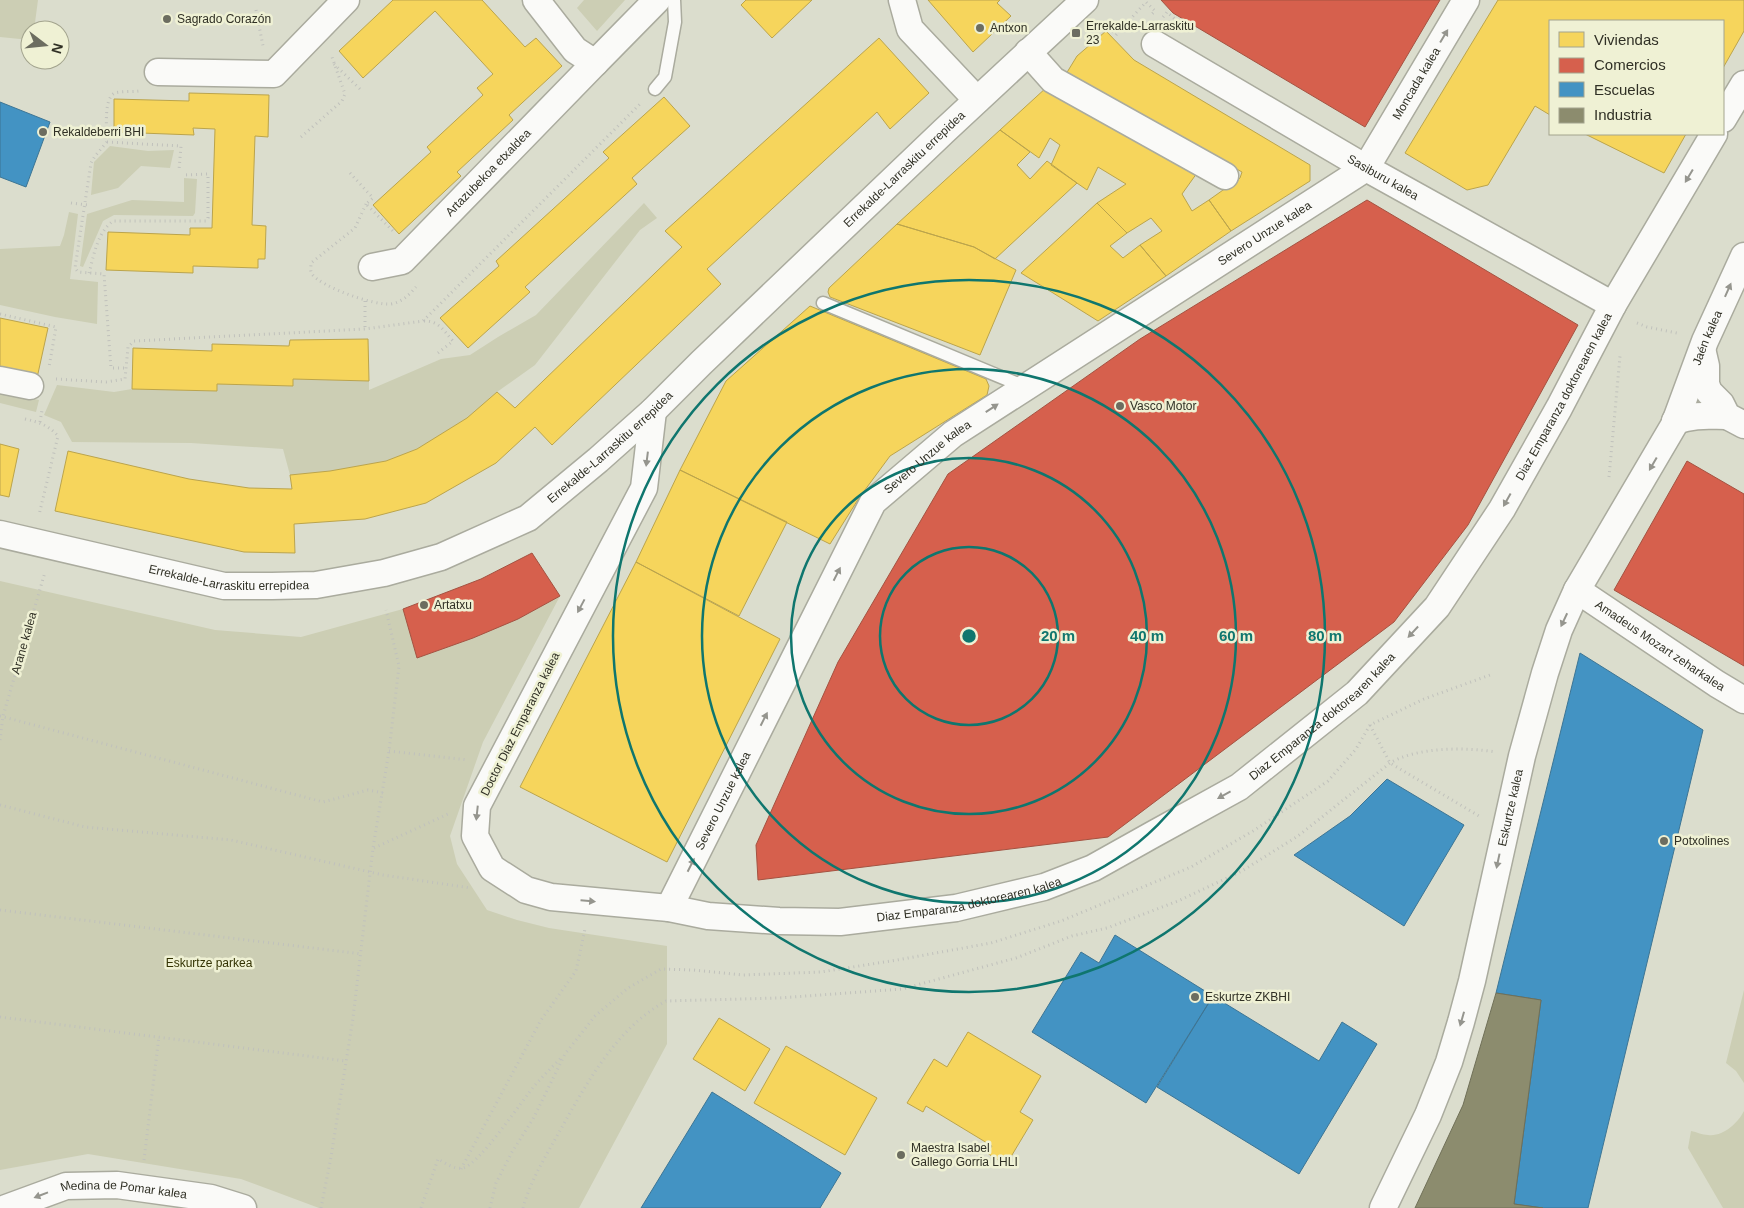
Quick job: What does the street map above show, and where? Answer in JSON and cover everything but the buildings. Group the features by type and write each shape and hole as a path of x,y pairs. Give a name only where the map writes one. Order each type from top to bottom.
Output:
{"street":[{"path":"158,72 274,74 346,0"},
{"path":"536,0 575,50 595,63"},
{"name":"Artazubekoa etxaldea","path":"372,267 402,262 657,0"},
{"path":"902,0 910,29 977,100"},
{"name":"Errekalde-Larraskitu errepidea","path":"0,534 224,586 316,585 384,573 442,557 528,518 654,411 701,363 977,100 1085,0"},
{"name":"Moncada kalea","path":"1366,168 1466,0"},
{"name":"Sasiburu kalea","path":"1155,44 1366,168 1612,304"},
{"path":"1028,52 1052,80 1225,176"},
{"path":"1724,117 1744,84"},
{"name":"Diaz Emparanza doktorearen kalea","path":"669,908 708,916 779,921 840,922 956,908 1044,887 1092,868 1239,787 1356,693 1437,607 1502,509 1572,383 1612,304 1713,135"},
{"name":"Severo Unzue kalea","path":"669,908 873,502 952,434 1366,168"},
{"name":"Jaén kalea","path":"1675,421 1693,342 1705,341 1744,256"},
{"path":"1693,342 1706,366 1706,384 1709,392 1736,420"},
{"path":"0,380 42,385"},
{"name":"Doctor Diaz Emparanza kalea","path":"654,411 644,488 477,806 475,836 492,868 526,890 551,897 669,908"},
{"path":"1675,421 1685,417 1706,414 1736,420"},
{"name":"Eskurtze kalea","path":"1383,1208 1428,1115 1449,1062 1472,981 1522,756 1559,630 1578,590 1663,446 1675,421"},
{"name":"Amadeus Mozart zeharkalea","path":"1578,590 1717,684 1744,700"},
{"name":"Medina de Pomar kalea","path":"6,1208 66,1186 117,1185 211,1198 243,1208"}],"lane":[{"path":"655,89 665,77 674,22 674,0"},
{"path":"823,303 1025,387"}],"path":[{"path":"256,10 264,52"},
{"path":"1107,23 1116,35 1128,21"},
{"path":"302,137 342,101 345,94 331,52"},
{"path":"334,63 362,91"},
{"path":"125,368 111,368 104,274 78,272 75,268 87,205 92,163 94,156 107,142 107,103 116,92 142,90 149,85 158,72"},
{"path":"423,321 655,89"},
{"path":"107,142 181,146 179,170"},
{"path":"350,173 373,198 366,204 355,228 311,263 311,272 320,281 365,301 365,329"},
{"path":"89,272 98,239 106,226 113,221 206,221 208,218 208,174 184,175"},
{"path":"71,203 87,205"},
{"path":"366,204 399,237"},
{"path":"0,314 56,327 42,385 40,422"},
{"path":"42,385 106,382 125,379 128,347 134,341 365,329 433,321 453,341 438,353"},
{"path":"1637,322 1693,342"},
{"path":"25,419 40,422 51,427 58,436 42,506"},
{"name":"Arane kalea","path":"0,740 2,716 52,547"},
{"path":"321,1208 346,1061 362,954 373,848 390,750 399,666 386,610"},
{"path":"421,1208 438,1159 450,1166 462,1169 468,1166 480,1154 536,1084 565,1054 595,1016 628,988 661,969 743,975 821,972 991,942 1069,917 1192,867 1253,831 1328,780 1356,749 1370,725 1424,699 1490,675"},
{"path":"2,716 323,802 368,790 383,793"},
{"path":"1370,725 1390,763 1482,817"},
{"path":"523,1208 542,1163 576,1103 608,1053 634,1024 666,1001 779,998 902,989 1016,958 1072,936 1107,928 1178,901 1242,871 1298,836 1401,756 1439,750 1479,749 1522,756"},
{"path":"390,750 474,761"},
{"path":"0,805 85,827 231,840 371,872 479,889"},
{"path":"373,848 453,811"},
{"path":"0,910 362,954"},
{"path":"462,1169 541,1020 576,971 585,927"},
{"path":"0,1018 159,1036 346,1061"},
{"path":"143,1168 159,1036"},
{"path":"490,1208 496,1183 512,1152 533,1119 565,1054"}],"green space":[{"path":"0,0 38,0 35,20 20,20 20,39 0,37"},
{"path":"584,0 625,0 597,31 577,8"},
{"path":"110,146 148,151 174,150 170,168 141,166 118,188 91,195 94,162"},
{"path":"184,178 197,179 195,213 193,216 114,215 103,221 83,267 80,266 87,214 132,200 184,202"},
{"path":"644,203 657,218 640,230 535,365 497,392 467,418 417,449 386,461 330,471 290,475 283,449 191,443 72,442 61,422 44,415 57,385 114,392 132,389 216,391 217,384 293,386 293,379 369,381 369,390 441,359 470,355 536,315"},
{"path":"69,212 78,214 70,279 98,282 97,324 0,305 0,249 60,246"},
{"path":"0,391 39,400 36,412 0,403"},
{"name":"Eskurtze parkea","path":"0,581 215,630 301,637 403,609 417,658 473,638 518,619 560,596 483,742 450,836 457,864 487,910 549,928 667,946 667,1044 579,1208 319,1208 241,1179 88,1154 0,1170"},
{"path":"1744,990 1744,1083 1736,1071 1726,1063"},
{"path":"1744,1111 1744,1208 1723,1208 1688,1148 1691,1131 1706,1135 1719,1134 1734,1124"}],"place":[{"name":"Sagrado Corazón","path":"167,19"},
{"name":"Antxon","path":"980,28"},
{"name":"Errekalde-Larraskitu 23","path":"1076,33"},
{"name":"Rekaldeberri BHI","path":"43,132"},
{"name":"Vasco Motor","path":"1120,406"},
{"name":"Artatxu","path":"424,605"},
{"name":"Potxolines","path":"1664,841"},
{"name":"Eskurtze ZKBHI","path":"1195,997"},
{"name":"Maestra Isabel Gallego Gorria LHLI","path":"901,1155"}]}
